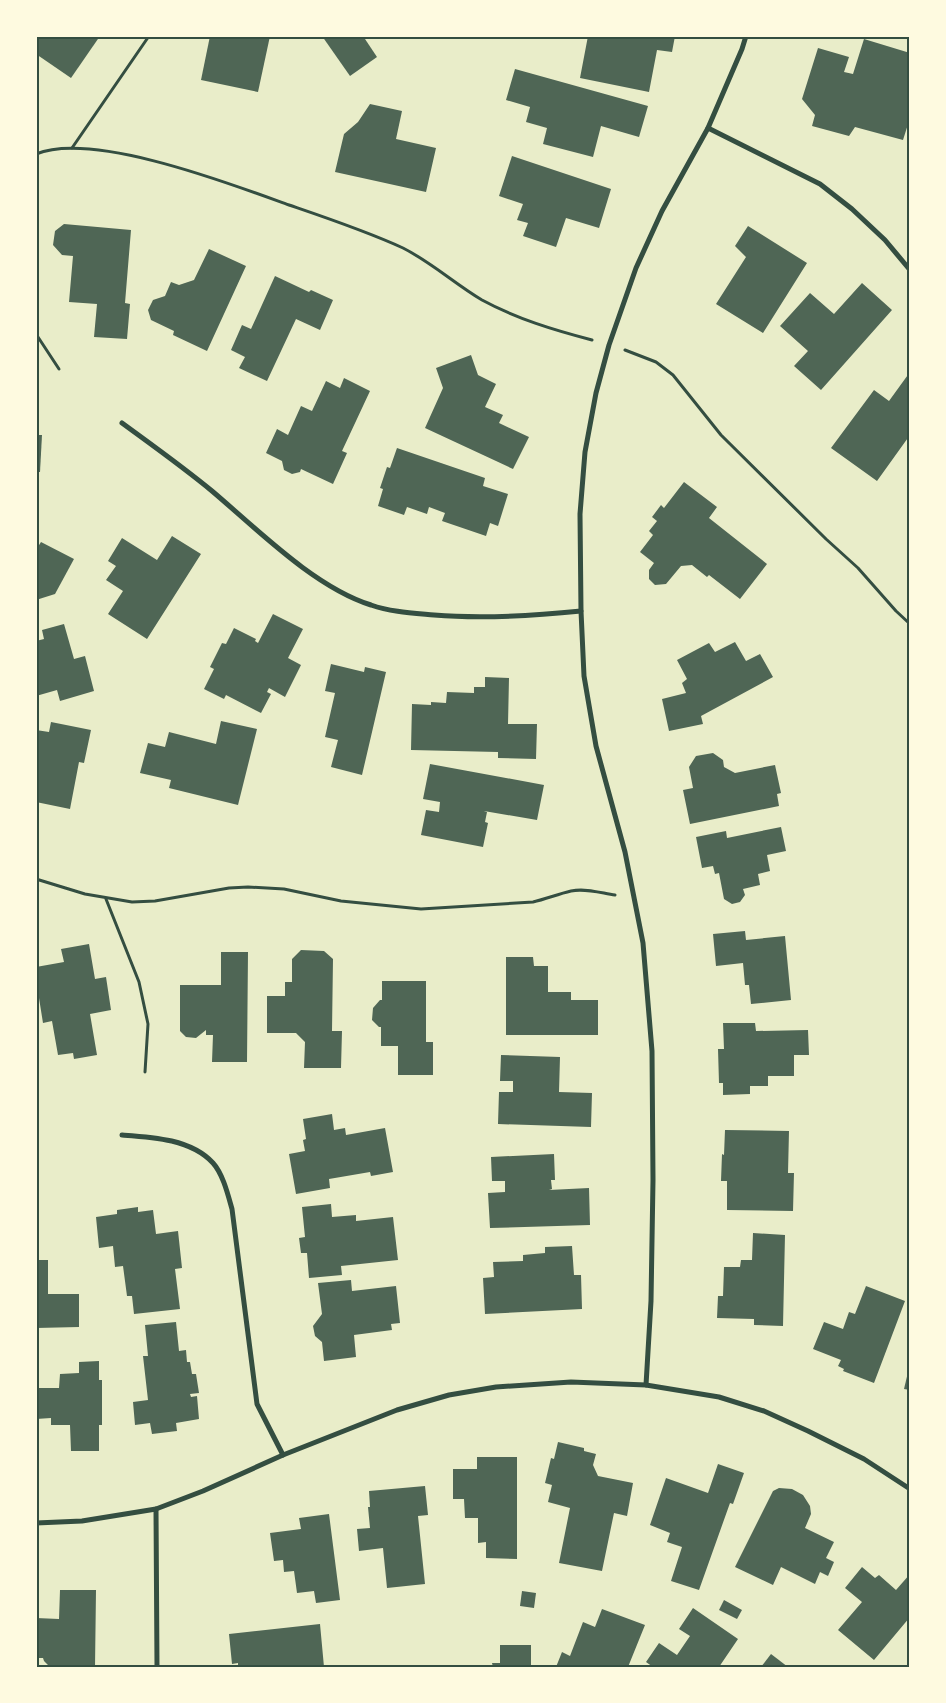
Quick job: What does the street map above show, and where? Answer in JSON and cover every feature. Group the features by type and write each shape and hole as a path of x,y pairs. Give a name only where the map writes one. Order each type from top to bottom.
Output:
{"street":[{"path":"646,1385 651,1301 653,1180 652,1051 643,943 625,852 596,746 584,676 580,514 585,452 609,345 636,268 662,212 708,128 746,36"},
{"path":"708,128 820,184 852,209 885,240 910,270"},
{"path":"122,422 194,476 313,575 348,596 371,605 399,612 459,617 523,617 581,612"},
{"path":"122,1136 159,1137 192,1147 213,1163 226,1187 232,1209 257,1404 283,1455"},
{"path":"36,1523 82,1521 156,1509 203,1491 283,1455 397,1410 449,1395 496,1387 571,1382 646,1385 719,1397 764,1411 864,1459 910,1489"},
{"path":"156,1509 157,1667"}],"path":[{"path":"72,148 149,36"},
{"path":"36,154 55,149 72,148 124,154 157,162 248,190 357,229 405,250 480,299 504,312 591,340"},
{"path":"36,334 60,370"},
{"path":"630,351 656,362 674,375 716,430 826,539 858,568 910,624"},
{"path":"36,879 57,887 106,899 132,902 155,901 229,888 264,887 284,889 341,901 421,909 533,902 572,891 593,891 613,895"},
{"path":"106,899 138,982 148,1024 145,1072"}],"building":[{"path":"36,36 100,36 71,78 36,54"},
{"path":"210,36 270,36 258,92 201,80"},
{"path":"322,36 363,36 377,57 350,76"},
{"path":"588,36 675,36 672,52 657,50 649,92 580,78"},
{"path":"864,39 910,53 910,118 903,140 855,127 849,136 812,126 815,115 802,99 818,48 849,57 844,72 853,74"},
{"path":"515,69 648,106 639,137 601,126 593,157 543,144 547,128 526,122 530,107 506,100"},
{"path":"370,104 402,111 396,139 436,148 426,192 335,172 344,134 358,122"},
{"path":"512,156 611,189 599,228 566,218 556,247 523,236 528,223 517,220 523,204 499,196"},
{"path":"64,224 131,230 125,303 130,304 127,339 94,337 97,304 69,302 73,256 62,255 53,245 55,231"},
{"path":"748,226 807,263 763,333 716,304 746,257 735,246"},
{"path":"209,249 246,266 207,351 173,335 174,331 151,320 148,310 153,300 165,296 171,282 179,285 194,280"},
{"path":"275,276 309,292 311,290 333,300 320,330 296,319 267,381 239,368 245,357 231,350 242,325 251,329"},
{"path":"862,283 892,310 821,390 794,366 808,351 780,326 810,293 834,314"},
{"path":"471,355 478,375 496,384 485,407 503,415 499,423 529,437 513,469 425,428 443,388 436,368"},
{"path":"910,372 910,435 877,481 831,448 874,390 889,401"},
{"path":"344,378 370,391 342,451 347,453 333,484 301,469 300,472 292,474 284,470 282,461 266,453 277,429 288,435 301,406 312,411 326,381 340,388"},
{"path":"36,435 42,435 40,472 36,472"},
{"path":"397,448 485,478 483,486 508,494 498,526 490,523 486,536 442,521 445,513 429,507 427,514 407,507 404,515 378,506 383,489 380,488 387,467 390,468"},
{"path":"684,482 717,507 709,518 767,564 740,599 709,575 707,577 692,565 681,566 666,584 655,585 649,579 649,570 654,563 640,552 653,535 649,531 657,521 652,517 661,505 664,508"},
{"path":"172,536 201,554 147,639 108,614 123,591 106,580 116,566 108,561 122,538 157,560"},
{"path":"41,542 74,559 55,594 36,600 36,550"},
{"path":"273,614 303,629 288,658 301,665 285,697 269,688 267,692 271,694 261,713 226,695 224,699 204,689 214,669 210,667 222,643 226,644 234,628 256,639 255,641 258,643"},
{"path":"64,624 74,659 85,656 94,691 60,701 57,690 36,696 36,641 44,639 42,630"},
{"path":"735,642 746,661 760,654 773,677 701,716 703,724 669,731 662,699 686,693 682,683 687,679 677,660 709,643 715,652"},
{"path":"331,664 364,672 365,667 386,672 362,775 331,767 338,740 325,737 335,693 325,691"},
{"path":"485,677 509,678 508,724 537,724 536,759 498,758 498,752 411,750 412,704 431,705 431,702 446,703 447,692 474,693 474,687 485,687"},
{"path":"221,721 257,729 238,805 169,788 171,780 140,773 148,743 165,747 169,732 216,744"},
{"path":"51,722 91,730 84,763 79,762 70,809 36,802 36,730 49,732"},
{"path":"713,753 723,760 724,767 735,773 775,765 781,793 777,794 779,806 690,824 683,790 693,788 689,767 696,756"},
{"path":"430,764 544,785 537,820 484,811 487,812 485,822 488,823 483,847 421,835 426,810 439,812 440,802 423,799"},
{"path":"781,827 786,851 767,855 770,871 758,874 760,885 743,889 745,895 740,902 732,904 724,899 719,873 715,874 713,866 702,868 696,837 726,831 727,838"},
{"path":"745,931 746,940 785,936 791,1000 751,1004 749,985 745,985 743,963 716,966 713,934"},
{"path":"89,944 95,979 106,977 111,1010 90,1014 97,1055 74,1059 73,1053 58,1055 52,1021 43,1023 39,998 36,999 36,967 64,962 61,949"},
{"path":"301,950 324,951 333,959 332,1031 342,1031 341,1068 304,1068 305,1042 296,1033 267,1033 267,996 285,996 285,982 292,982 292,959"},
{"path":"221,952 248,952 247,1062 212,1062 213,1035 206,1035 206,1030 196,1038 186,1037 180,1031 180,985 221,985"},
{"path":"506,957 533,957 534,966 548,966 548,992 571,992 571,1000 598,1000 598,1035 506,1035"},
{"path":"382,981 426,981 426,1042 433,1042 433,1075 398,1075 398,1046 381,1046 381,1027 372,1020 373,1008 382,1000"},
{"path":"723,1023 755,1023 756,1031 808,1030 809,1055 794,1055 794,1076 768,1076 768,1086 750,1086 750,1094 723,1095 723,1083 719,1083 718,1049 724,1049"},
{"path":"501,1055 560,1057 559,1092 592,1093 591,1127 498,1124 499,1092 513,1092 513,1081 500,1081"},
{"path":"332,1114 334,1130 345,1128 346,1135 385,1128 393,1172 371,1176 370,1172 329,1179 330,1188 296,1194 289,1154 305,1151 303,1140 306,1139 303,1119"},
{"path":"725,1130 789,1131 788,1173 794,1173 793,1211 727,1210 727,1181 721,1181"},
{"path":"554,1154 555,1180 551,1180 552,1189 549,1190 589,1188 590,1225 490,1228 488,1193 505,1192 505,1181 492,1181 491,1157"},
{"path":"331,1204 332,1217 356,1215 356,1221 393,1217 398,1260 341,1266 342,1275 309,1278 307,1253 301,1253 299,1238 305,1237 302,1207"},
{"path":"138,1207 138,1212 153,1210 156,1234 178,1231 182,1268 175,1269 180,1309 134,1314 132,1296 127,1296 123,1266 115,1267 113,1246 99,1248 96,1217 117,1214 117,1210"},
{"path":"753,1233 785,1235 783,1326 754,1325 754,1319 717,1318 718,1296 723,1296 724,1267 740,1267 741,1260 752,1260"},
{"path":"572,1246 574,1275 581,1275 582,1309 485,1314 483,1278 494,1277 493,1262 523,1261 523,1255 545,1253 545,1247"},
{"path":"36,1260 48,1260 48,1294 79,1294 79,1327 36,1328"},
{"path":"351,1280 352,1291 396,1286 400,1323 391,1324 392,1330 354,1335 356,1357 324,1361 322,1342 315,1336 313,1326 322,1314 318,1283"},
{"path":"866,1286 905,1301 874,1383 843,1371 844,1369 838,1366 841,1360 813,1349 824,1322 843,1329 849,1312 855,1314"},
{"path":"176,1322 179,1351 186,1350 187,1362 190,1362 192,1374 196,1374 199,1393 190,1394 191,1397 197,1396 199,1419 176,1423 177,1431 152,1434 150,1423 135,1425 133,1402 148,1400 143,1356 148,1356 145,1325"},
{"path":"99,1361 99,1380 102,1380 102,1425 99,1425 99,1451 71,1451 70,1425 51,1425 51,1418 36,1419 36,1388 59,1388 60,1374 79,1373 79,1362"},
{"path":"910,1368 910,1390 904,1389"},
{"path":"558,1442 584,1448 584,1451 596,1454 593,1465 598,1476 633,1483 627,1516 614,1513 602,1571 559,1563 570,1508 548,1502 552,1485 545,1483 551,1458 554,1459"},
{"path":"477,1457 517,1457 517,1559 486,1558 486,1542 478,1543 478,1518 465,1518 464,1499 453,1499 453,1469 477,1469"},
{"path":"718,1464 744,1473 733,1504 730,1503 699,1590 671,1581 682,1547 667,1542 670,1533 650,1525 666,1478 708,1493"},
{"path":"425,1486 428,1515 418,1516 425,1584 387,1588 383,1548 359,1551 357,1529 370,1528 369,1491"},
{"path":"779,1488 792,1489 803,1495 810,1506 811,1514 805,1528 834,1542 826,1558 834,1562 828,1576 820,1572 815,1584 781,1567 773,1585 735,1567 773,1491"},
{"path":"329,1514 340,1600 316,1603 314,1591 297,1593 294,1571 284,1572 283,1560 274,1561 270,1533 301,1529 299,1518"},
{"path":"862,1567 875,1578 879,1575 896,1590 910,1574 910,1617 874,1660 838,1630 862,1602 845,1588"},
{"path":"60,1590 96,1590 95,1667 50,1667 43,1658 36,1658 36,1618 59,1619"},
{"path":"522,1591 536,1593 534,1608 520,1606"},
{"path":"724,1600 742,1610 737,1619 719,1610"},
{"path":"693,1608 738,1639 719,1667 653,1667 646,1662 659,1643 677,1655 690,1636 679,1629"},
{"path":"602,1609 645,1625 628,1667 556,1667 562,1652 570,1656 583,1622 595,1627"},
{"path":"320,1624 324,1667 238,1667 238,1663 232,1664 229,1634"},
{"path":"500,1645 531,1645 531,1667 493,1667 492,1663 500,1663"},
{"path":"771,1654 788,1667 761,1667"}]}
